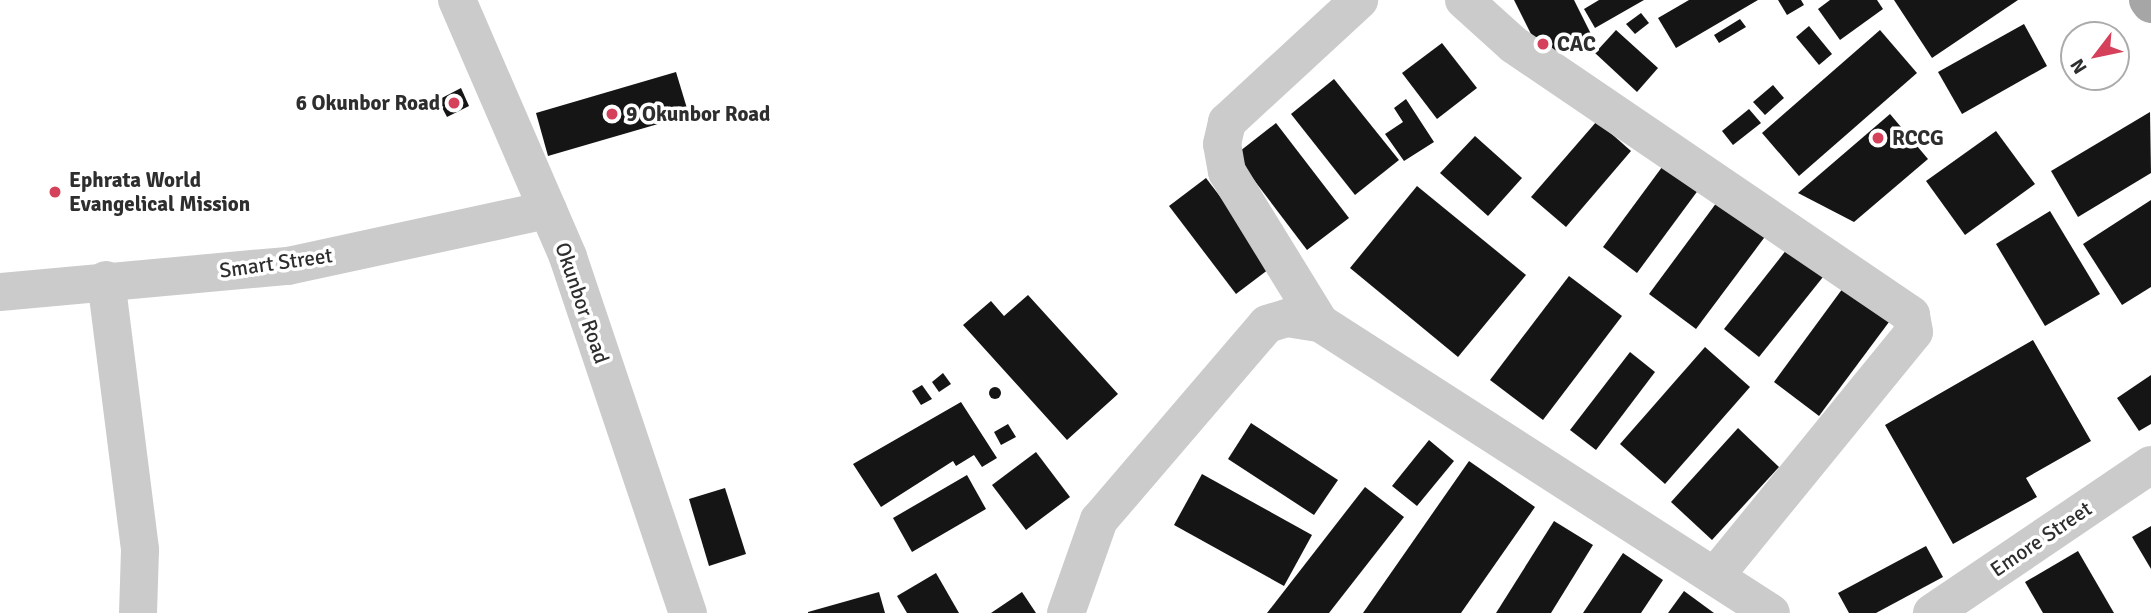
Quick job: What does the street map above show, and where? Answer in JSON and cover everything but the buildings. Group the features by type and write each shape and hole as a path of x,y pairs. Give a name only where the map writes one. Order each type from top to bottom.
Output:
{"main road":[{"path":"2148,0 2151,4"}],"street":[{"name":"Okunbor Road","path":"457,0 548,210 688,613"},
{"path":"1320,323 1227,172 1222,144 1227,122 1359,0"},
{"path":"1464,0 1514,45 1911,315 1914,332 1716,575"},
{"name":"Smart Street","path":"0,292 288,265 548,210"},
{"path":"106,280 140,550 138,613"},
{"path":"1066,613 1099,520 1267,324 1287,318 1320,323 1716,575 1771,613"},
{"name":"Emore Street","path":"1932,613 2151,465"}],"place":[{"name":"CAC","path":"1543,44"},
{"name":"6 Okunbor Road","path":"454,103"},
{"name":"9 Okunbor Road","path":"612,114"},
{"name":"RCCG","path":"1878,138"},
{"name":"Ephrata World Evangelical Mission","path":"55,192"}]}
